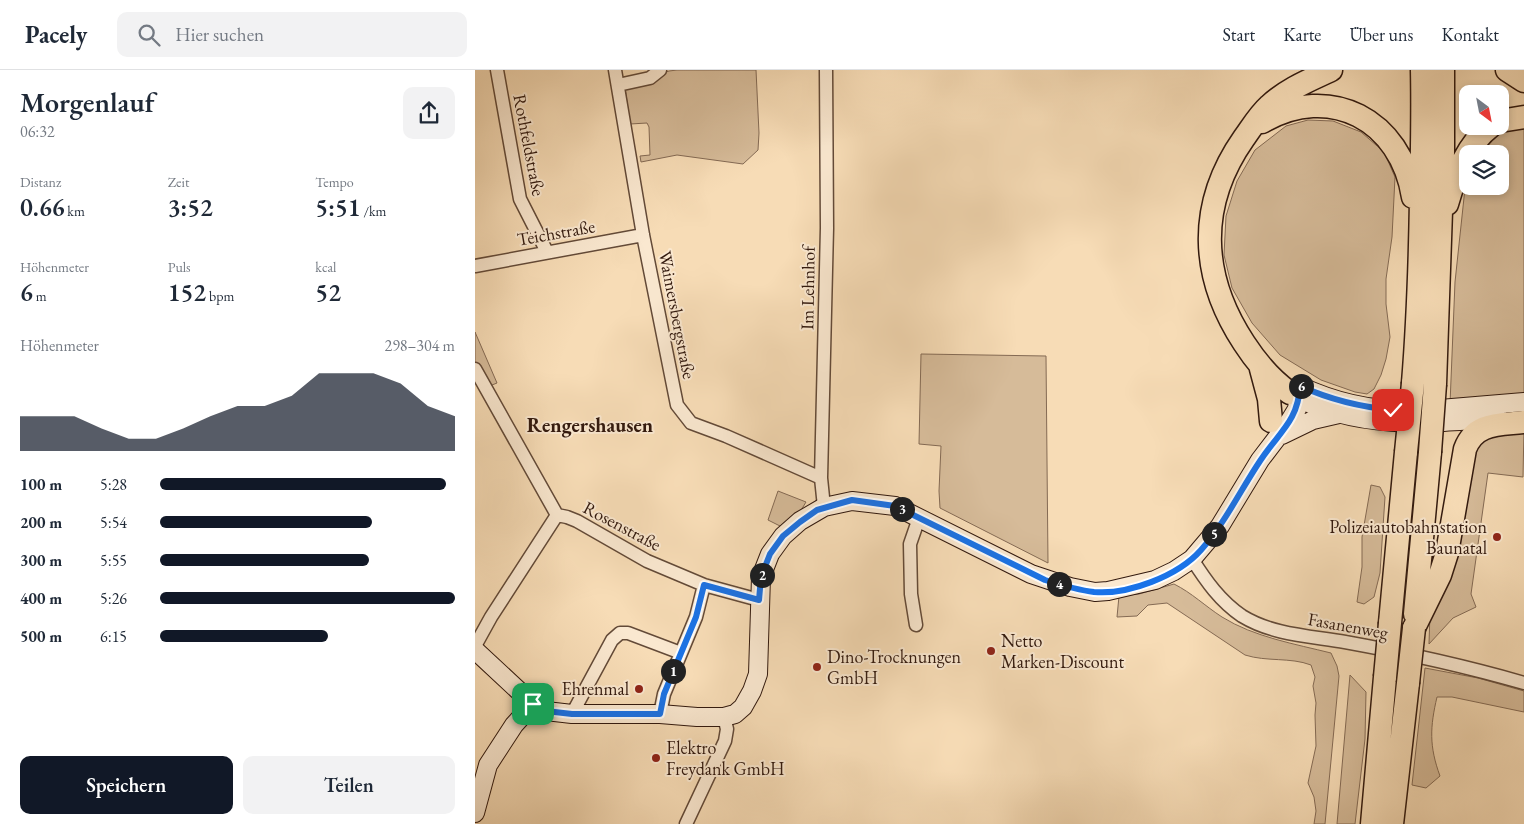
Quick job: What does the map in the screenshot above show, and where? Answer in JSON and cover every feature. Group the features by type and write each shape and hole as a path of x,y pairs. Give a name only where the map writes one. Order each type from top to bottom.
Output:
{"highway":[{"path":"1275,429 1261,368 1226,314 1215,282 1210,231 1215,197 1232,157 1260,114 1294,88 1331,70"},
{"path":"1372,824 1417,328 1423,114 1422,70"},
{"path":"1392,824 1414,628 1435,384 1443,70"},
{"path":"1507,70 1524,81"},
{"path":"1245,136 1259,124 1274,115 1306,106 1323,106 1339,109 1355,114 1370,122 1394,145 1409,175 1413,195 1419,270"},
{"path":"1509,120 1524,117"},
{"path":"1440,229 1454,184 1465,157 1481,135"},
{"path":"1244,343 1296,393"},
{"path":"1261,368 1296,393"},
{"path":"1414,628 1440,575 1447,553 1467,441 1476,431 1483,428 1524,422"}],"street":[{"name":"Rothfeldstraße","path":"497,70 520,199 547,252"},
{"name":"Waimersbergstraße","path":"615,70 643,235 677,405 691,423 726,436 821,478"},
{"path":"618,85 650,78 660,70"},
{"name":"Im Lehnhof","path":"824,508 821,478 827,228 826,70"},
{"name":"Teichstraße","path":"475,266 643,235"},
{"path":"475,369 557,515"},
{"path":"475,650 533,704 546,711 572,714 660,714 724,717 735,714 743,707 752,691 758,674 761,577 770,554 783,536 800,522 824,508 852,500 895,506 1045,580 1083,590 1108,591 1143,584 1165,576 1192,559 1204,547 1220,526 1260,460 1275,429 1283,399 1296,393 1325,397 1350,404 1393,410 1463,408 1524,402"},
{"path":"1296,393 1339,414 1374,421 1424,423 1524,416"},
{"path":"1275,429 1295,428 1313,420 1339,414"},
{"name":"Rosenstraße","path":"475,646 491,617 557,515 567,516 647,561 704,585 759,600"},
{"path":"916,625 911,594 910,544 919,518"},
{"name":"Fasanenweg","path":"1192,559 1209,585 1229,606 1243,616 1279,632 1345,642 1445,662 1524,684"},
{"path":"660,714 664,694 696,617 704,585"},
{"path":"572,714 612,640 620,633 628,633 681,653"},
{"path":"475,813 488,765 513,725 533,704"},
{"path":"686,824 725,741 727,730 724,717"}],"shaded area":[{"path":"756,70 758,150 743,164 677,155 641,162 640,156 650,155 649,127 647,123 630,124 625,87 669,71"},
{"path":"1308,120 1333,121 1361,132 1384,152 1395,177 1392,237 1386,279 1386,304 1390,337 1381,375 1374,389 1367,394 1355,392 1321,380 1280,355 1252,323 1232,288 1224,255 1226,216 1237,181 1255,150 1286,126"},
{"path":"1524,126 1524,397 1450,404 1455,282 1464,195 1509,195 1509,145 1485,145 1496,135 1509,135 1509,127"},
{"path":"475,332 497,383 487,387 475,366"},
{"path":"921,354 1046,356 1048,563 940,508 941,446 919,444"},
{"path":"1524,427 1523,477 1488,473 1471,594 1476,607 1453,618 1429,644 1430,612 1477,437"},
{"path":"1371,485 1380,487 1385,497 1380,573 1374,597 1364,604 1357,602 1362,567 1362,537"},
{"path":"778,491 806,502 800,512 782,527 768,520"},
{"path":"1174,584 1187,591 1222,617 1247,630 1331,653 1339,676 1325,824 1314,824 1316,811 1314,797 1308,783 1316,746 1316,703 1313,686 1315,677 1311,665 1295,661 1245,655 1167,603 1148,605 1137,616 1117,617 1119,596 1139,594"},
{"path":"1425,668 1478,678 1524,691 1524,712 1452,697 1437,697 1432,727 1432,746 1440,776 1426,788 1412,785"},
{"path":"1350,675 1366,692 1365,739 1355,824 1337,824"}],"place":[{"name":"Polizeiautobahnstation Baunatal","path":"1497,537"},
{"name":"Netto Marken-Discount","path":"991,651"},
{"name":"Dino-Trocknungen GmbH","path":"817,667"},
{"name":"Ehrenmal","path":"639,689"},
{"name":"Elektro Freydank GmbH","path":"656,758"}],"district":[{"name":"Rengershausen","path":"590,425"}],"route":[{"path":"533,704 546,711 572,714 660,714 664,694 696,617 704,585 759,600 761,577 770,554 783,536 817,510 852,500 895,506 1045,580 1095,592 1125,589 1165,576 1184,565 1208,542 1233,506 1260,460 1278,438 1297,409 1300,386 1333,400 1371,408 1393,410"}]}
